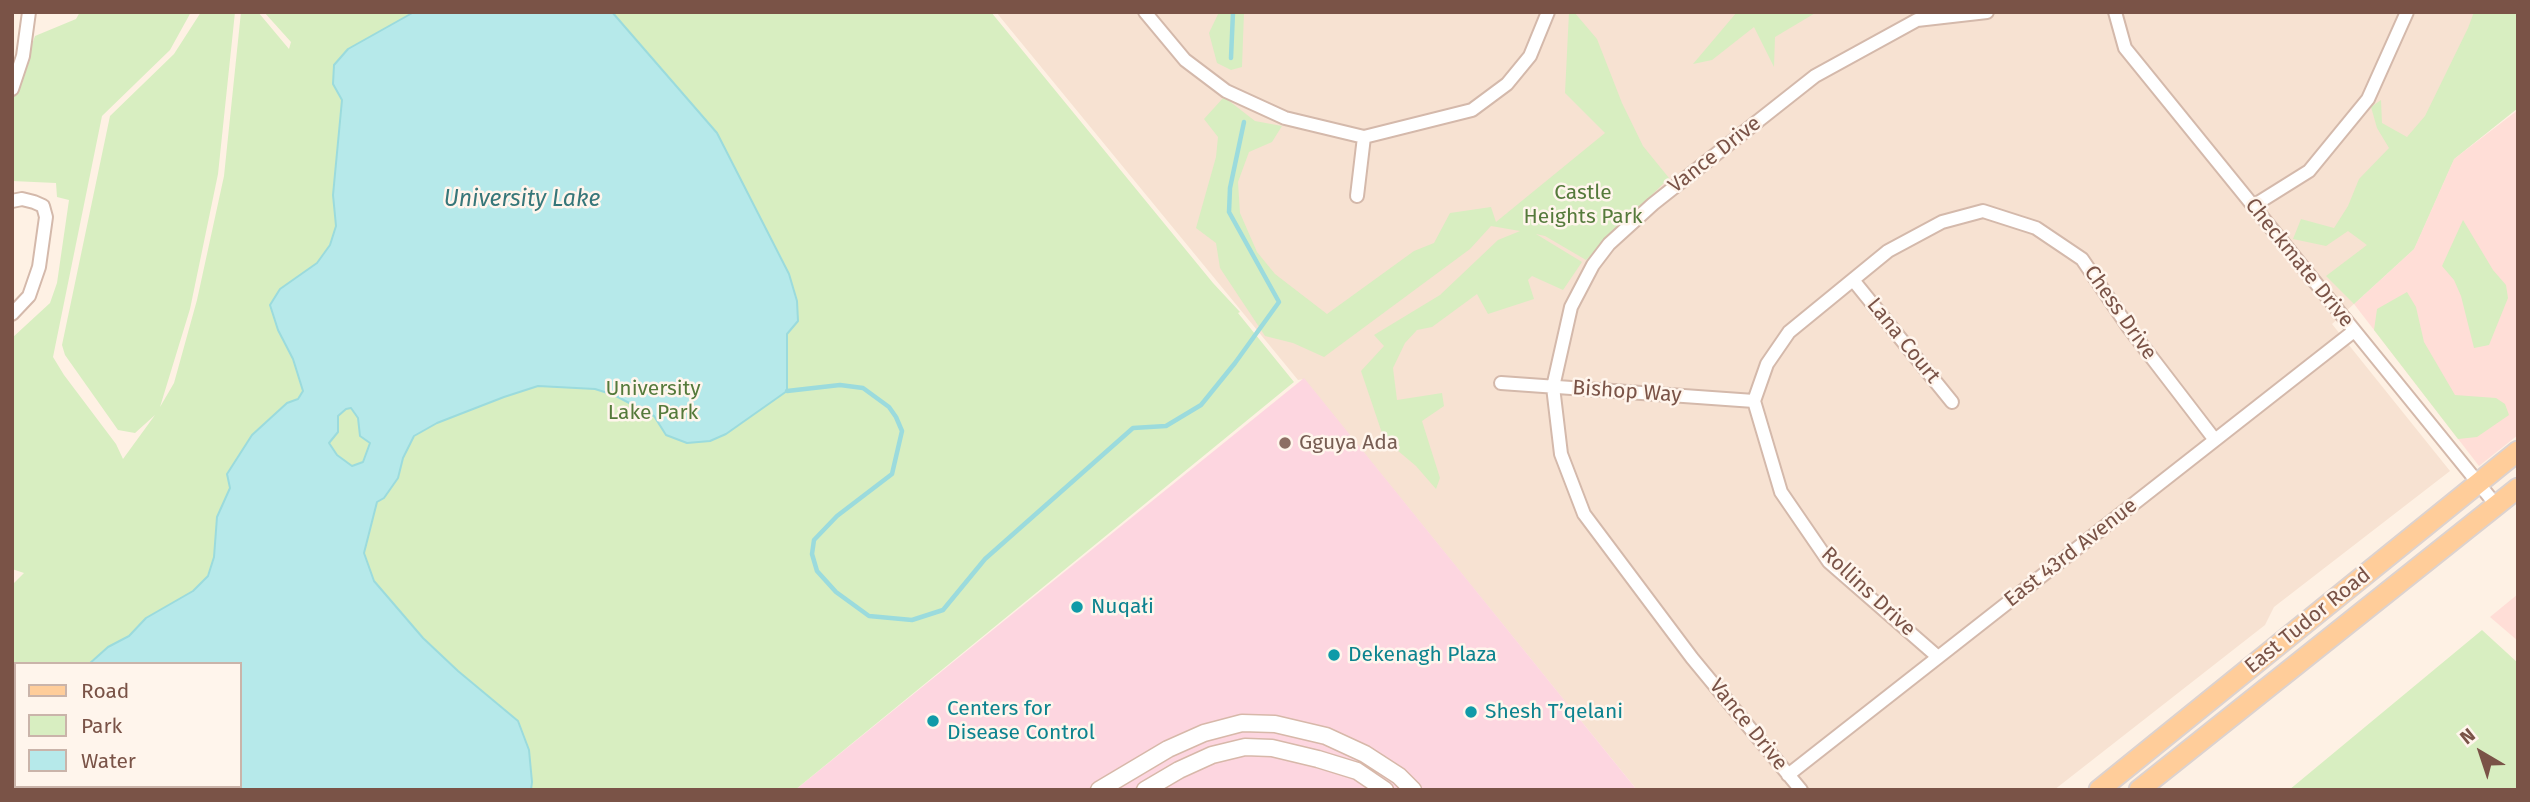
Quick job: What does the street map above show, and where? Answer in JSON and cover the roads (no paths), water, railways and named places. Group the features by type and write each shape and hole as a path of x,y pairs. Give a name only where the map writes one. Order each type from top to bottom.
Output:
{"main road":[{"name":"East Tudor Road","path":"2099,790 2518,451"},
{"name":"East Tudor Road","path":"2139,790 2518,488"}],"street":[{"path":"12,89 23,55 29,12"},
{"path":"1144,12 1185,60 1226,90 1285,118 1364,136 1472,110 1507,84 1530,56 1548,12"},
{"name":"Vance Drive","path":"1801,790 1692,658 1584,514 1561,454 1553,387 1571,307 1593,265 1609,244 1653,204 1815,76 1917,20 1987,12"},
{"name":"Checkmate Drive","path":"2115,12 2125,48 2496,505"},
{"path":"2253,206 2309,171 2368,99 2407,12"},
{"path":"1357,196 1364,136"},
{"path":"12,201 22,199 43,206 46,217 39,267 29,296 12,314"},
{"name":"Chess Drive","path":"1853,280 1888,251 1942,222 1983,211 2036,228 2082,259 2129,328 2215,440"},
{"path":"1754,401 1767,364 1789,332 1853,280"},
{"name":"Lana Court","path":"1853,280 1952,402"},
{"name":"East 43rd Avenue","path":"1788,775 2354,331"},
{"name":"Bishop Way","path":"1501,383 1754,401"},
{"name":"Rollins Drive","path":"1754,401 1781,492 1829,562 1938,657"},
{"path":"1099,790 1168,748 1204,733 1242,723 1276,724 1326,736 1365,754 1399,776 1413,790"},
{"path":"1145,790 1212,755 1245,747 1272,748 1318,759 1357,771 1385,790"}],"water":[{"name":"University Lake","path":"414,12 612,12 717,133 789,274 797,301 798,321 787,334 787,391 726,434 710,441 687,443 666,435 654,416 614,395 595,389 538,386 437,423 414,436 403,458 398,478 384,498 377,502 364,553 374,581 423,638 518,721 529,750 531,790 58,790 57,788 242,788 242,662 91,662 108,647 129,636 146,618 193,591 208,576 214,557 217,517 230,488 227,474 252,435 287,403 298,399 303,391 293,359 278,330 270,305 280,289 317,263 330,245 336,226 333,195 342,100 333,84 334,65 348,49","holes":["351,408 358,418 360,436 370,443 363,462 352,466 337,455 329,443 338,432 338,416 346,409"]}],"waterway":[{"path":"1231,58 1233,12"},
{"path":"787,391 840,385 863,388 889,407 902,431 892,474 837,516 814,540 812,554 817,571 836,592 869,616 912,620 943,610 985,559 1133,428 1166,426 1201,405 1279,302 1229,212 1230,188 1244,122"}],"place":[{"name":"Gguya Ada","path":"1285,443"},
{"name":"Nuqałi","path":"1077,607"},
{"name":"Dekenagh Plaza","path":"1334,655"},
{"name":"Shesh T’qelani","path":"1471,712"},
{"name":"Centers for Disease Control","path":"933,721"}],"park label":[{"name":"Castle Heights Park","path":"1583,205"},
{"name":"University Lake Park","path":"653,401"}]}
